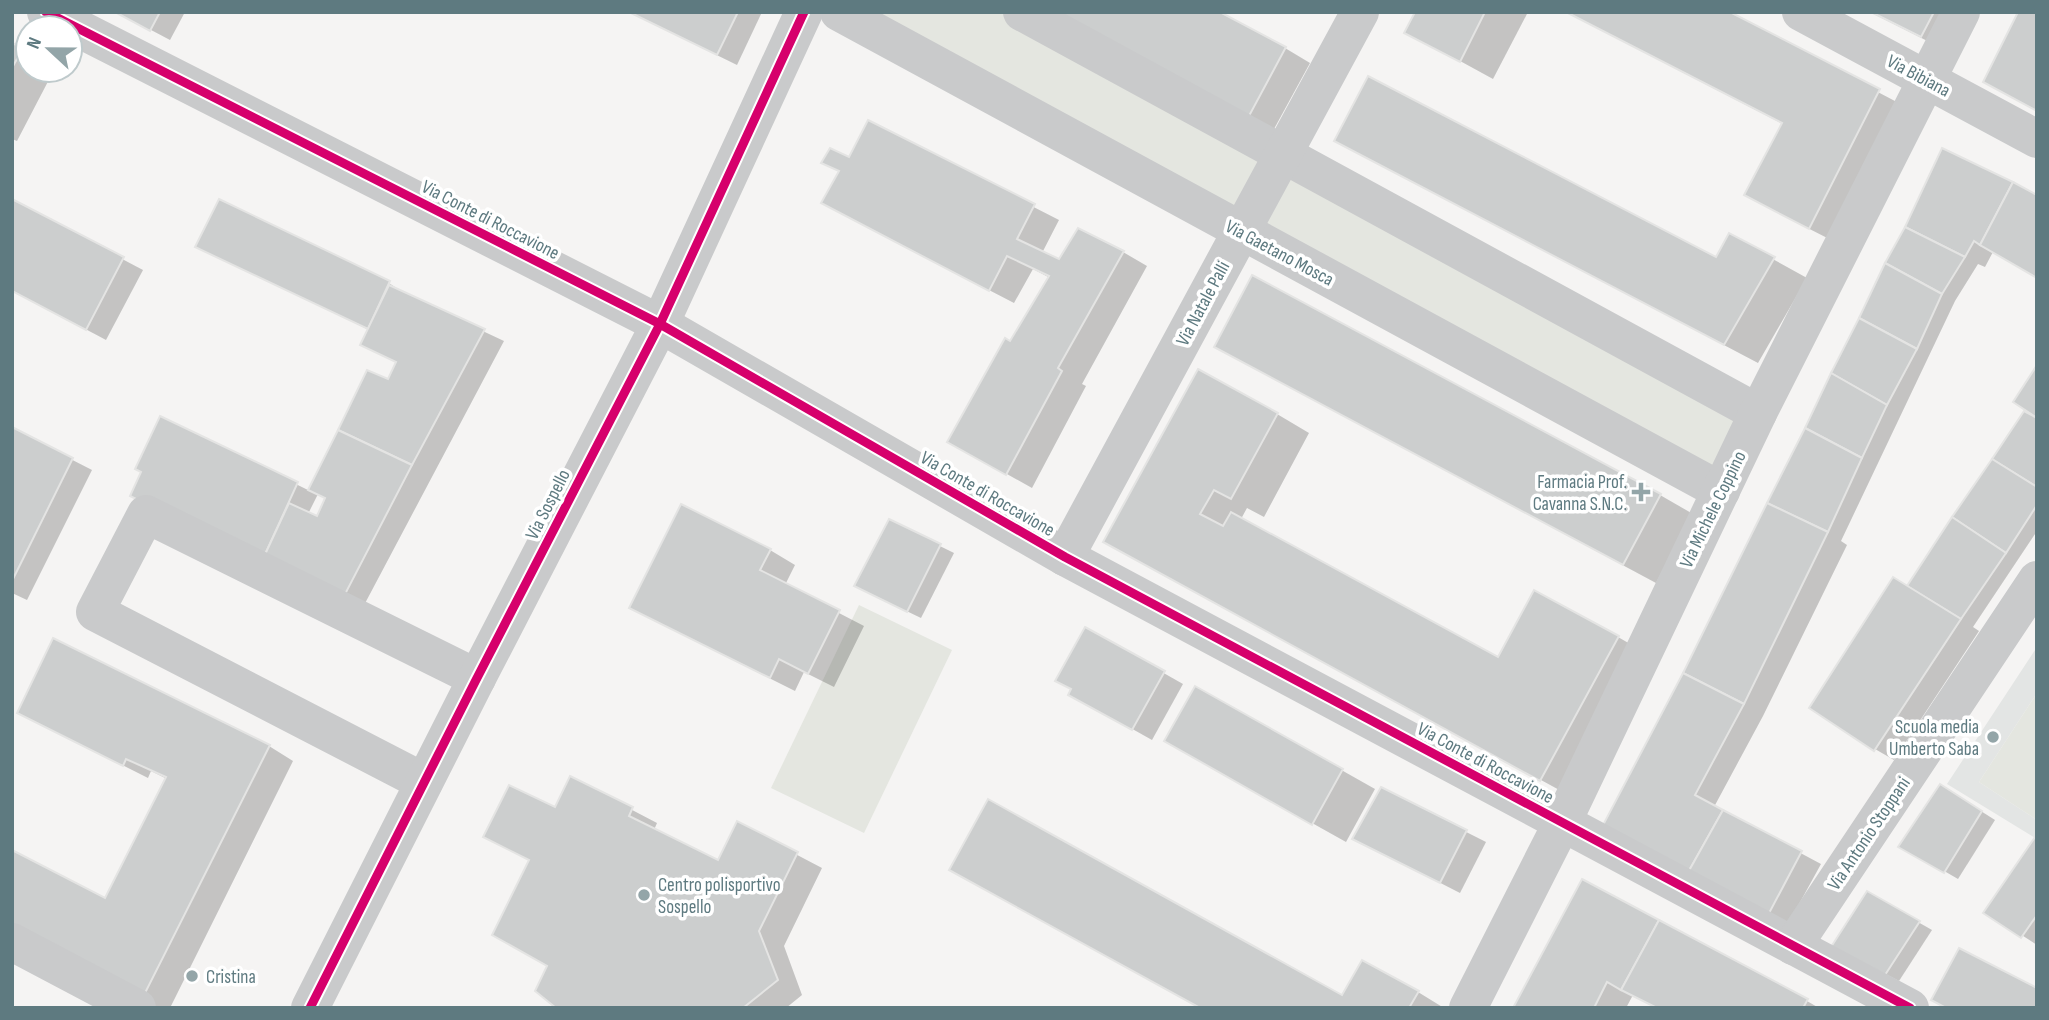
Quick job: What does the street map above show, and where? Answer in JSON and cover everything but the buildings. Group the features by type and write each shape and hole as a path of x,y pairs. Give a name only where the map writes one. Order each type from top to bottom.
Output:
{"street":[{"name":"Via Conte di Roccavione","path":"46,12 660,324 1065,558 1793,946 1872,999 1910,1008"},
{"name":"Via Sospello","path":"310,1008 660,324 804,12"},
{"name":"Via Gaetano Mosca","path":"839,12 1721,491"},
{"path":"1022,12 1758,413"},
{"name":"Via Natale Palli","path":"1065,558 1360,12"},
{"name":"Via Bibiana","path":"1801,12 2037,139"},
{"name":"Via Michele Coppino","path":"1468,1008 1562,823 1758,413 1961,12"},
{"path":"424,782 94,612 146,514 477,678"},
{"name":"Via Antonio Stoppani","path":"1793,946 2037,580"},
{"path":"12,942 137,1008"}],"shaded area":[{"path":"857,12 1022,12 1758,413 1721,491"},
{"path":"859,605 952,650 864,833 771,788"},
{"name":"Scuola media Umberto Saba","path":"2037,647 2037,693 1979,782 2037,820 2037,839 1947,784"},
{"path":"2037,693 2037,820 1979,782"}],"cycle path":[{"path":"46,12 660,324 1065,557 1910,1008"},
{"path":"310,1008 660,324 804,12"}],"place":[{"name":"Farmacia Prof. Cavanna S.N.C.","path":"1641,492"},
{"name":"Scuola media Umberto Saba","path":"1993,737"},
{"name":"Centro polisportivo Sospello","path":"644,895"},
{"name":"Cristina","path":"192,976"}]}
